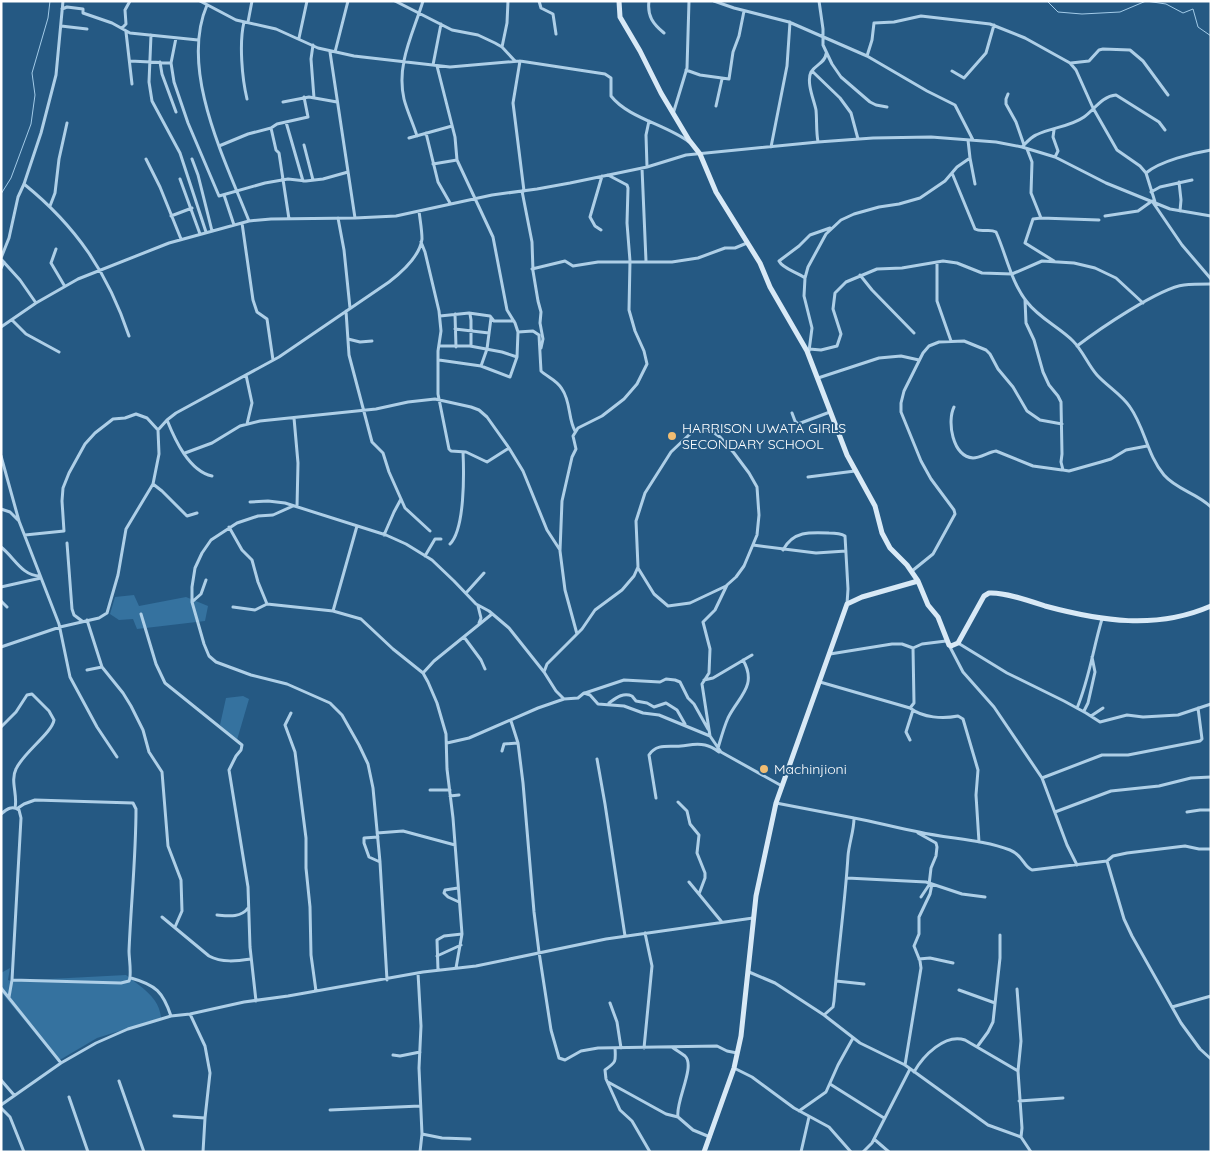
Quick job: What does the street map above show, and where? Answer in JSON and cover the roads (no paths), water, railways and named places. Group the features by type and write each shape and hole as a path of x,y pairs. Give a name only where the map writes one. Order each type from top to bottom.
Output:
{"street":[{"path":"1,268 18,197 41,133 58,67 62,1"},
{"path":"122,28 126,24 125,10 130,1"},
{"path":"200,1 228,16 276,29 330,52 403,63 462,67 518,61 608,75 611,78 610,93 613,99 623,108 677,134 694,146"},
{"path":"246,99 242,31 252,1"},
{"path":"299,38 307,1"},
{"path":"335,52 348,1"},
{"path":"395,1 452,30 484,37 502,47 518,61"},
{"path":"417,136 404,96 402,78 403,63 423,1"},
{"path":"502,47 507,23 508,1"},
{"path":"539,1 542,8 553,14 556,34"},
{"path":"619,1 620,17 673,114 700,154 716,192 809,352 847,455 875,506 882,533 890,548 918,581 928,605 938,617 946,641 963,672 994,707 1042,778 1076,865"},
{"path":"648,1 650,19 664,33"},
{"path":"673,114 686,70 689,1"},
{"path":"714,1 744,11 790,22 868,56 926,91 955,105 973,140"},
{"path":"819,1 825,53 840,75 858,92 876,106 887,107"},
{"path":"207,5 200,26 199,40 204,96 210,121 249,221"},
{"path":"62,9 67,7 83,9 83,13 126,31 199,40"},
{"path":"686,70 700,75 728,80 730,78 733,52 744,11"},
{"path":"868,56 876,23 894,22 916,16 928,16 994,25 1025,38 1070,63 1076,70 1093,108 1119,152 1140,166 1146,173 1153,202 1182,245 1211,279"},
{"path":"770,147 787,66 790,22"},
{"path":"439,360 481,366 510,377 517,357 518,332 514,321 508,314 503,295 495,242 457,160 452,126 435,65 441,24"},
{"path":"952,71 964,78 979,62 987,50 994,25"},
{"path":"61,26 87,29"},
{"path":"126,31 132,84"},
{"path":"151,35 149,61 153,104 182,158 206,232"},
{"path":"176,38 171,63 176,91 218,195 224,195 258,184 283,180 313,180 348,172"},
{"path":"314,46 311,59 314,98"},
{"path":"1070,63 1089,61 1099,50 1130,50 1143,61 1168,95"},
{"path":"330,52 355,218"},
{"path":"818,142 816,113 810,81 812,71 824,60 825,53"},
{"path":"130,61 171,63"},
{"path":"518,61 513,103 523,191 532,242 532,270 541,312 540,323 543,339 541,371 553,379 562,389 568,402 575,431 573,437 576,449 572,457 562,501 560,551 565,590 577,635"},
{"path":"160,62 162,74 176,112"},
{"path":"812,71 840,98 851,113 858,139"},
{"path":"716,106 722,79"},
{"path":"1008,94 1006,104 1016,122 1023,146"},
{"path":"1023,146 1037,134 1082,118 1108,97 1116,95 1159,122 1165,130"},
{"path":"219,146 248,134 308,117 304,97"},
{"path":"283,102 304,97 337,102"},
{"path":"646,261 644,167 649,121"},
{"path":"286,122 303,181"},
{"path":"50,206 55,193 59,159 67,123"},
{"path":"409,138 452,126"},
{"path":"270,128 276,150 279,153 289,219"},
{"path":"1054,129 1053,134 1058,151 1055,157"},
{"path":"426,133 438,182 450,203"},
{"path":"1,327 64,285 181,239 249,221 396,216 450,203 608,175 686,155 818,142 858,139 931,138 973,140 1023,146 1027,149 1055,157 1106,183 1153,202 1180,211 1211,216"},
{"path":"968,140 975,184"},
{"path":"304,145 313,180"},
{"path":"1027,149 1032,162 1031,193 1041,218"},
{"path":"1146,173 1158,165 1194,153 1211,150"},
{"path":"809,352 812,328 804,296 805,278 808,266 819,245 832,228 854,214 920,198 945,181 970,158"},
{"path":"146,159 160,187 181,239"},
{"path":"192,159 198,174 212,231"},
{"path":"433,164 457,160"},
{"path":"952,173 975,229 996,232 1012,274 1025,299 1039,314 1072,340 1095,373 1131,407 1153,460 1165,476 1174,484 1201,499 1211,507"},
{"path":"575,431 602,416 620,403 636,384 647,364 644,351 629,314 628,188 627,185 608,175"},
{"path":"602,176 590,217 595,226 602,230"},
{"path":"180,179 200,234"},
{"path":"1150,192 1160,187 1192,180"},
{"path":"1179,182 1180,211"},
{"path":"24,184 50,206 76,235 100,271 116,300 128,336"},
{"path":"224,195 234,225"},
{"path":"1105,216 1138,211 1153,202"},
{"path":"171,216 192,208"},
{"path":"419,211 421,242 440,316 439,400 449,448 451,451 463,452 487,462 509,448"},
{"path":"338,218 344,250 349,355 372,442 383,453 389,472 408,512 430,531"},
{"path":"1054,261 1025,243 1033,219 1099,220"},
{"path":"242,223 253,300 257,312 266,319 273,360"},
{"path":"805,278 797,272 782,266 779,261 810,235 832,228"},
{"path":"158,430 167,420 209,394 298,345 375,293 396,276 417,252 421,242"},
{"path":"532,270 565,262 573,266 598,262 679,262 712,254 723,249 735,248 747,243"},
{"path":"56,249 51,264 64,285"},
{"path":"2,260 36,302"},
{"path":"809,352 837,346 841,334 833,309 835,293 842,285 877,270 937,262 957,263 982,273 1012,274 1037,263 1054,261 1074,263 1100,270 1122,282 1143,303"},
{"path":"937,262 938,301 951,340"},
{"path":"860,276 914,333"},
{"path":"1077,346 1165,291 1183,285 1211,284"},
{"path":"1025,299 1027,328 1034,340 1046,380 1051,389 1060,398 1062,424 1061,462 1063,470"},
{"path":"440,316 469,313 485,315 494,321 514,321"},
{"path":"469,313 471,317 471,346"},
{"path":"455,314 456,347"},
{"path":"481,366 487,349 491,318"},
{"path":"12,320 32,338 59,352"},
{"path":"455,328 489,333"},
{"path":"518,332 533,331 537,333 541,348"},
{"path":"348,339 372,342"},
{"path":"912,572 933,554 955,511 921,461 901,412 902,397 926,349 933,344 951,340 968,341 986,350 998,370 1013,387 1027,412 1040,420 1062,424"},
{"path":"439,346 471,346 517,357"},
{"path":"818,378 879,358 902,356 919,360"},
{"path":"246,375 252,403 247,424"},
{"path":"185,453 247,424 376,409 408,402 439,400 471,407 479,410 486,417 509,448 523,471 547,530 560,551"},
{"path":"954,406 950,418 952,436 957,446 966,455 975,458 996,451 1033,466 1069,470 1111,459 1126,450 1147,446"},
{"path":"792,413 795,422 798,424 830,412"},
{"path":"1,647 60,627 98,618 107,613 117,580 126,529 153,484 159,454 158,430 147,418 136,414 125,418 116,418 107,424 86,444 66,480 62,501 64,531 25,536"},
{"path":"294,418 298,463 295,507"},
{"path":"167,420 175,438 196,469 212,476"},
{"path":"544,672 547,664 577,635 595,610 622,590 634,576 638,567 636,528 640,505 671,452 696,430 707,429 717,434 734,453 755,483 758,497 759,521 757,535 742,570 727,585 690,603 668,606 654,594 638,567"},
{"path":"450,544 457,534 462,502 463,452"},
{"path":"1,456 19,521 60,627 72,681 97,727 117,757"},
{"path":"808,477 856,471"},
{"path":"153,484 187,516 197,513"},
{"path":"384,534 402,499"},
{"path":"250,502 276,501 384,534 406,544 444,570 478,606 492,614 509,628 564,699"},
{"path":"10,512 16,507"},
{"path":"295,507 272,515 251,518 229,527 211,540 199,558 193,574 192,602 204,644 210,656 216,662 299,688 330,703 339,710 359,745 368,764 373,788 380,862 387,980"},
{"path":"1,509 10,512 19,521"},
{"path":"333,611 357,526"},
{"path":"229,527 242,550 251,558 267,604"},
{"path":"704,1152 738,1052 754,918 776,803 847,604 846,538 844,535 814,532 797,535 788,542 783,550"},
{"path":"425,556 435,539 441,539"},
{"path":"67,543 72,609 74,615 82,621"},
{"path":"753,545 816,554 846,551"},
{"path":"1,547 14,563 30,574 41,577"},
{"path":"466,593 484,573"},
{"path":"1,587 41,577"},
{"path":"192,602 201,594 206,580"},
{"path":"847,604 862,597 918,581"},
{"path":"719,751 710,736 702,686 708,673 710,648 703,622 715,610 727,585"},
{"path":"950,646 958,643 984,596 989,593 1000,594 1081,616 1126,621 1172,618 1211,606"},
{"path":"1,602 7,607"},
{"path":"233,607 255,610 267,604 349,614 365,622 393,649 423,673 441,715 446,743 462,934 456,968"},
{"path":"478,606 481,615 479,624"},
{"path":"141,614 156,664 164,682 242,745 242,750 236,756 229,770 248,887 251,959 256,1001"},
{"path":"423,673 492,614"},
{"path":"1078,708 1102,619"},
{"path":"87,620 102,667 131,706 143,730 149,752 162,772 168,846 181,880 182,911 175,927"},
{"path":"464,637 481,660 485,669"},
{"path":"830,654 892,644 902,644 913,648 922,644 946,641"},
{"path":"958,643 1007,673 1078,708 1101,722 1116,719 1122,715 1163,716 1184,713 1211,704"},
{"path":"910,740 906,732 914,702 913,648"},
{"path":"704,680 713,678 752,655"},
{"path":"1084,712 1095,672 1092,657"},
{"path":"719,751 729,716 741,699 748,682 748,671 743,660"},
{"path":"87,670 102,667"},
{"path":"446,743 464,740 538,708 564,699 578,698 622,680 660,682 664,679 680,682 709,731"},
{"path":"820,682 912,709 919,714 950,718 960,716 963,720 978,770 976,794 979,842"},
{"path":"1,727 16,712 29,694 32,694 44,705 54,720 52,726 27,753 15,770 14,775 16,808 20,812 21,823 12,980 9,997"},
{"path":"584,694 590,695 598,704 624,706 643,713 659,715 710,736"},
{"path":"609,704 618,696 627,694 636,701 647,703 654,707 666,703 677,710 685,725"},
{"path":"1090,716 1103,708"},
{"path":"1042,778 1102,756 1128,754 1200,741 1202,739 1198,708"},
{"path":"291,713 285,725 295,752 305,831 311,955 316,991"},
{"path":"511,721 518,743 539,952 551,1030 559,1058 565,1060 586,1049 615,1048 717,1046 727,1051 738,1052"},
{"path":"502,752 504,744 518,743"},
{"path":"656,798 649,755 655,748 684,746 696,743 710,746 782,786"},
{"path":"597,759 625,936"},
{"path":"1056,812 1111,792 1159,786 1191,778 1211,777"},
{"path":"430,790 450,790"},
{"path":"450,796 459,795"},
{"path":"1,814 6,810 35,800 114,801 130,802 136,805 136,860 129,958 131,978"},
{"path":"678,802 687,811 690,824 699,836 697,853 706,875 699,894"},
{"path":"776,803 918,832 979,842 1016,853 1024,860 1027,867 1032,870 1107,861 1113,856 1127,853 1185,846 1199,849 1211,848"},
{"path":"1187,812 1211,810"},
{"path":"824,1015 833,1007 848,855 854,831 854,818"},
{"path":"380,862 369,857 364,840 366,837 403,831 455,845"},
{"path":"905,1065 920,975 919,959 914,946 919,934 920,917 930,894 931,868 938,847 918,832"},
{"path":"1107,861 1132,936 1191,1038 1211,1059"},
{"path":"847,878 931,883 962,894 985,897"},
{"path":"689,882 721,922"},
{"path":"921,897 931,883"},
{"path":"458,888 445,890 444,893 459,902"},
{"path":"217,915 238,915 244,913 248,908"},
{"path":"238,915 249,921"},
{"path":"162,917 215,959 226,961 251,959"},
{"path":"24,1152 10,1117 1,1107 14,1095 61,1063 112,1035 171,1016 387,980 418,973 476,966 625,936 754,918"},
{"path":"644,1048 652,966 645,933"},
{"path":"438,970 436,942 438,938 462,934"},
{"path":"976,1047 991,1027 1000,958 1000,935"},
{"path":"437,956 461,945"},
{"path":"919,959 930,958 953,963"},
{"path":"749,972 775,983 824,1015 853,1038 910,1068 988,1125 1020,1137 1031,1152"},
{"path":"418,973 422,1031 420,1052 422,1134 420,1152"},
{"path":"12,980 120,983 129,981 131,978"},
{"path":"131,978 147,983 159,992 167,1004 171,1016"},
{"path":"836,981 864,984"},
{"path":"1,988 61,1063"},
{"path":"1018,989 1021,1041 1018,1071 1022,1128 1020,1137"},
{"path":"960,990 995,1003"},
{"path":"1172,1007 1211,996"},
{"path":"610,1003 617,1022 621,1048"},
{"path":"190,1014 203,1039 209,1064 210,1084 203,1152"},
{"path":"799,1111 826,1092 853,1038"},
{"path":"914,1072 929,1053 951,1039 961,1039 1018,1071"},
{"path":"671,1047 686,1057 688,1064 678,1108 678,1117"},
{"path":"615,1048 615,1062 605,1070 608,1082 622,1113 632,1121 650,1152"},
{"path":"393,1055 400,1056 420,1052"},
{"path":"734,1068 752,1077 799,1111 829,1127 851,1152"},
{"path":"863,1152 874,1139 910,1068"},
{"path":"1,1080 14,1095"},
{"path":"119,1081 144,1152"},
{"path":"608,1082 666,1114 678,1117 693,1130 710,1137"},
{"path":"830,1084 884,1118"},
{"path":"69,1097 88,1152"},
{"path":"1019,1101 1063,1098"},
{"path":"330,1110 420,1106"},
{"path":"174,1116 205,1118"},
{"path":"801,1152 809,1117"},
{"path":"422,1134 442,1138 470,1139"},
{"path":"874,1139 889,1152"},
{"path":"845,1152 848,1148"}],"waterway":[{"path":"1,194 11,178 31,124 35,95 32,73 48,18 50,1"},
{"path":"1047,1 1058,12 1082,14 1120,12 1146,1 1166,4 1183,13 1193,9 1198,27 1211,36"}],"place":[{"name":"HARRISON UWATA GIRLS SECONDARY SCHOOL","path":"672,436"},
{"name":"Machinjioni","path":"764,769"}]}
